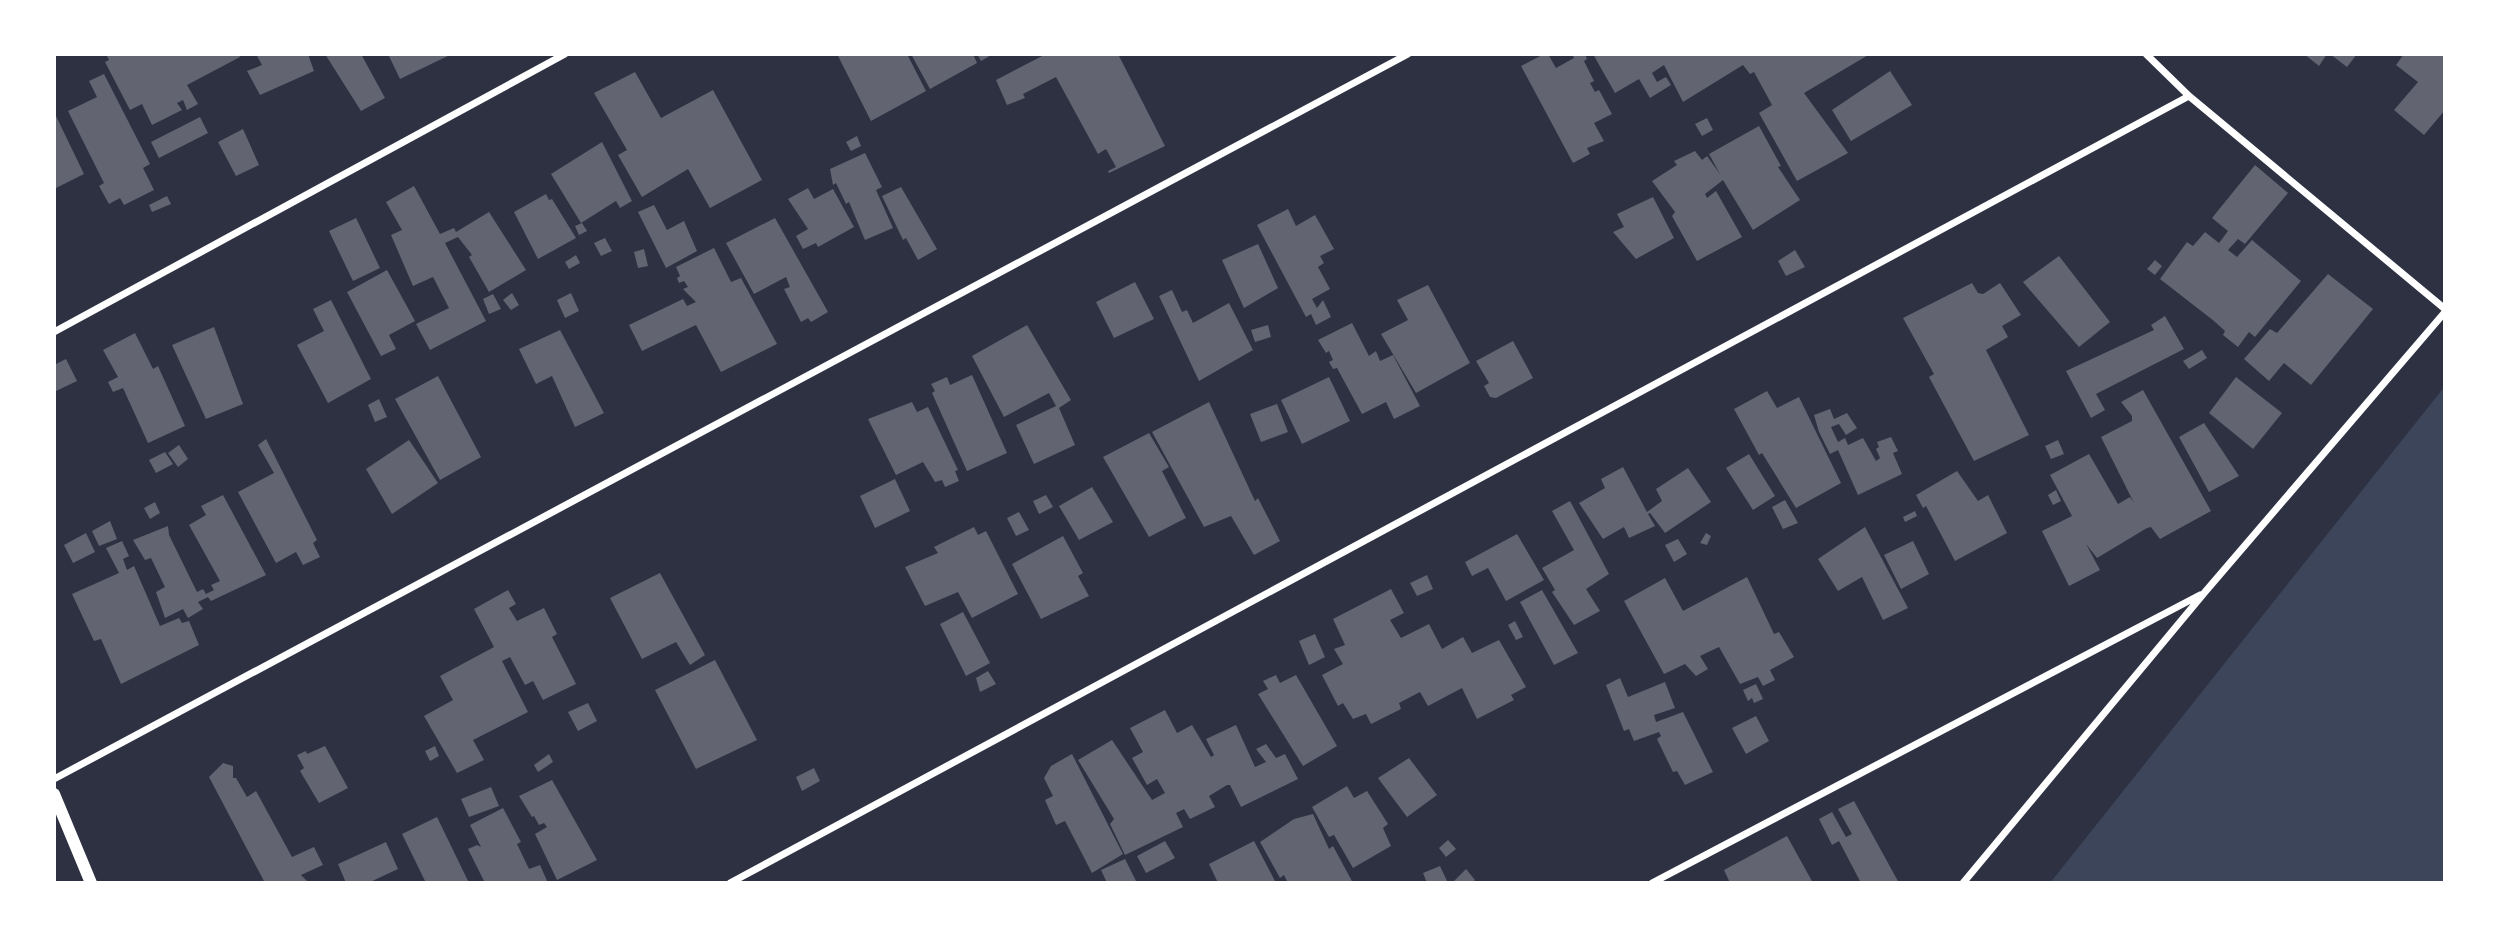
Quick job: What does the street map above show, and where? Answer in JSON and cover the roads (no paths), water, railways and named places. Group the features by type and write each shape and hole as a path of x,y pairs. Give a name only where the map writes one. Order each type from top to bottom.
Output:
{"street":[{"path":"54,332 565,54"},
{"path":"54,779 1408,54"},
{"path":"1963,883 2205,592 2445,310 2189,96 2146,54"},
{"path":"730,883 2189,96"},
{"path":"1653,883 2205,592"},
{"path":"54,794 91,883"}]}
